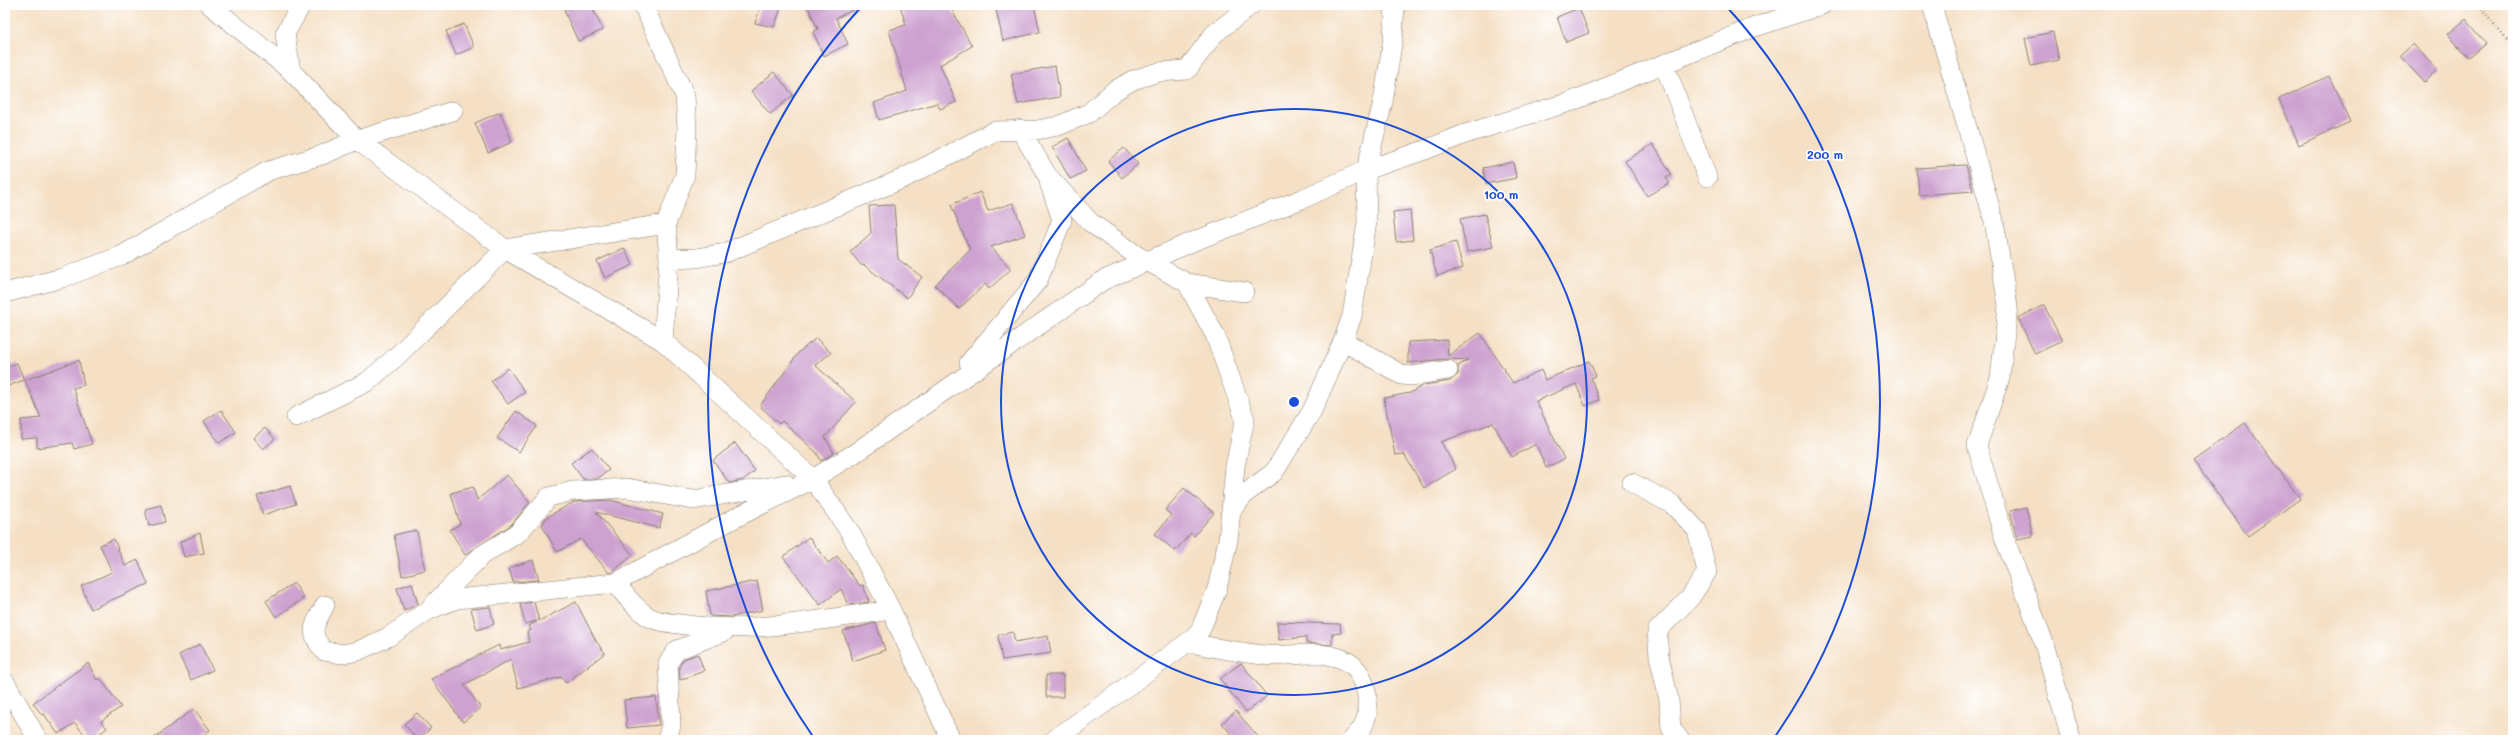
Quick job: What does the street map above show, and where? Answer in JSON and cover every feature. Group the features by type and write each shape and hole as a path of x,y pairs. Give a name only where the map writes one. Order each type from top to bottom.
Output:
{"street":[{"path":"210,5 291,71 357,140 505,250 663,341 813,479 850,532 891,610 951,740"},
{"path":"268,52 285,34 301,5"},
{"path":"644,5 685,96 687,128 685,175 666,224 669,259 663,341"},
{"path":"669,259 696,258 725,253 902,179 995,131 1020,129 1037,130 1058,126 1089,113 1114,91 1132,80 1158,72 1187,70 1214,34 1251,5"},
{"path":"1231,510 1246,493 1274,472 1312,411 1343,341 1353,309 1367,222 1366,170 1383,102 1394,38 1395,5"},
{"path":"325,605 314,627 313,635 324,650 343,654 358,651 388,637 429,610 457,599 615,583 735,518 813,479 855,452 948,386 1104,280 1147,261 1302,199 1366,170 1425,150 1465,134 1570,102 1755,28 1822,5"},
{"path":"1932,5 1994,221 2008,306 2000,378 1976,446 2005,540 2043,640 2071,739"},
{"path":"285,34 291,71"},
{"path":"1664,64 1707,177"},
{"path":"5,293 62,278 121,256 268,171 322,155 357,140 453,111"},
{"path":"948,386 993,336 1038,280 1062,220 1047,175 1020,129"},
{"path":"1047,175 1090,222 1147,261 1187,283 1244,292"},
{"path":"296,417 367,382 397,356 505,250 666,224"},
{"path":"1054,740 1188,642 1200,631 1217,589 1228,540 1235,466 1245,419 1216,335 1187,283"},
{"path":"1343,341 1402,375 1412,376 1448,370"},
{"path":"429,610 482,555 518,533 549,497 573,491 627,488 693,500 813,479"},
{"path":"1632,483 1672,504 1697,530 1707,572 1690,598 1657,631 1658,656 1669,700 1670,728 1680,740"},
{"path":"615,583 632,604 648,617 670,623 707,628 736,628 891,610"},
{"path":"667,740 671,725 668,663 677,650 736,628"},
{"path":"1188,642 1265,655 1310,654 1331,656 1348,662 1361,676 1366,691 1367,709 1363,727 1352,740"},
{"path":"5,682 38,740"}],"path":[{"path":"2479,5 2513,48"}],"building":[{"path":"573,5 591,5 603,30 578,41 564,10"},
{"path":"761,5 781,8 774,27 755,23"},
{"path":"807,5 863,5 836,18 848,44 824,56 813,32 818,29"},
{"path":"900,5 949,5 972,46 940,65 956,102 940,109 937,103 879,120 874,103 907,91 889,30 906,25"},
{"path":"995,5 1034,5 1040,32 1003,41"},
{"path":"1579,8 1589,33 1566,42 1557,17"},
{"path":"2466,19 2486,43 2468,58 2448,34"},
{"path":"464,24 474,47 456,55 446,31"},
{"path":"2053,32 2059,60 2031,66 2025,38"},
{"path":"2413,44 2437,70 2424,82 2400,56"},
{"path":"1055,66 1060,97 1018,104 1011,74"},
{"path":"774,72 793,95 770,114 751,91"},
{"path":"2329,76 2350,122 2299,145 2279,99"},
{"path":"500,112 512,142 488,153 475,123"},
{"path":"1068,138 1086,171 1070,179 1052,147"},
{"path":"1653,144 1672,175 1666,178 1670,183 1647,196 1625,161"},
{"path":"1124,148 1138,164 1122,178 1108,161"},
{"path":"1513,162 1516,178 1486,184 1483,168"},
{"path":"1966,165 1973,191 1919,195 1917,168"},
{"path":"980,192 988,211 1013,203 1025,235 991,247 1011,269 989,289 985,284 959,309 935,285 970,250 951,205"},
{"path":"894,205 898,259 922,277 907,298 864,265 862,266 850,252 871,233 869,206"},
{"path":"1410,210 1413,240 1396,242 1393,212"},
{"path":"1485,214 1493,247 1467,252 1460,219"},
{"path":"1456,242 1463,268 1437,276 1430,250"},
{"path":"624,248 633,265 605,278 597,261"},
{"path":"2044,305 2062,341 2035,354 2018,318"},
{"path":"1480,333 1513,383 1541,370 1545,380 1589,361 1596,376 1591,378 1599,400 1585,406 1576,384 1536,401 1564,459 1546,468 1536,444 1512,457 1493,423 1441,442 1456,469 1424,488 1404,454 1395,455 1384,398 1410,393 1424,385 1450,381 1458,374 1458,366 1468,360 1446,359 1408,363 1408,342 1447,340 1448,356"},
{"path":"816,338 831,353 815,365 856,402 825,437 834,453 821,461 817,453 782,421 779,424 760,406 799,352"},
{"path":"79,360 84,385 73,388 92,444 74,449 72,443 37,448 37,438 21,439 21,420 41,418 25,380"},
{"path":"17,363 24,380 5,387 5,368"},
{"path":"508,368 525,392 508,404 491,381"},
{"path":"221,410 236,432 219,443 204,421"},
{"path":"516,411 537,426 519,452 497,438"},
{"path":"2245,423 2300,499 2248,536 2193,460"},
{"path":"265,428 275,439 263,449 253,438"},
{"path":"735,443 755,471 743,480 729,483 713,460"},
{"path":"592,448 609,470 597,479 583,479 571,463"},
{"path":"507,475 530,502 511,525 465,555 450,530 460,524 451,493 473,487 477,500"},
{"path":"290,486 296,504 263,515 257,496"},
{"path":"1184,488 1214,513 1194,536 1191,533 1175,551 1155,534 1171,515 1165,510"},
{"path":"610,500 663,514 659,528 596,512 633,555 609,573 581,539 557,552 542,525 547,517 574,502"},
{"path":"161,505 165,522 149,526 145,509"},
{"path":"2026,507 2033,536 2017,539 2010,511"},
{"path":"417,531 425,570 402,576 394,535"},
{"path":"200,533 204,553 184,557 180,542"},
{"path":"809,537 828,563 837,556 860,586 863,585 869,602 848,605 841,589 820,605 783,557"},
{"path":"114,539 125,566 138,560 148,584 91,609 81,586 112,572 100,545"},
{"path":"533,560 539,580 513,582 509,568"},
{"path":"757,581 763,610 731,617 710,616 706,591"},
{"path":"294,583 304,598 276,617 266,601"},
{"path":"412,583 418,604 404,611 397,588"},
{"path":"534,602 539,621 576,602 596,641 605,653 566,683 561,677 518,688 511,659 464,685 481,708 463,722 431,679 499,645 500,650 529,642 527,632 531,630 529,626 537,621 525,624 520,604"},
{"path":"490,607 494,624 477,630 471,609"},
{"path":"1277,622 1340,624 1341,633 1332,634 1332,645 1306,643 1306,637 1279,640"},
{"path":"876,623 885,650 853,661 843,631"},
{"path":"1013,632 1015,642 1048,636 1051,653 1002,660 998,635"},
{"path":"200,644 213,670 191,680 179,655"},
{"path":"698,654 704,671 680,680 679,666 684,659"},
{"path":"88,663 97,680 100,678 121,707 101,721 107,728 92,740 89,740 75,723 58,734 44,714 42,715 33,703"},
{"path":"1241,663 1267,696 1246,712 1220,679"},
{"path":"1046,675 1063,675 1063,697 1046,697"},
{"path":"656,697 659,725 627,728 624,700"},
{"path":"194,709 210,730 196,740 151,740"},
{"path":"1236,711 1261,740 1236,740 1222,723"},
{"path":"417,713 431,728 418,740 404,724"}]}
